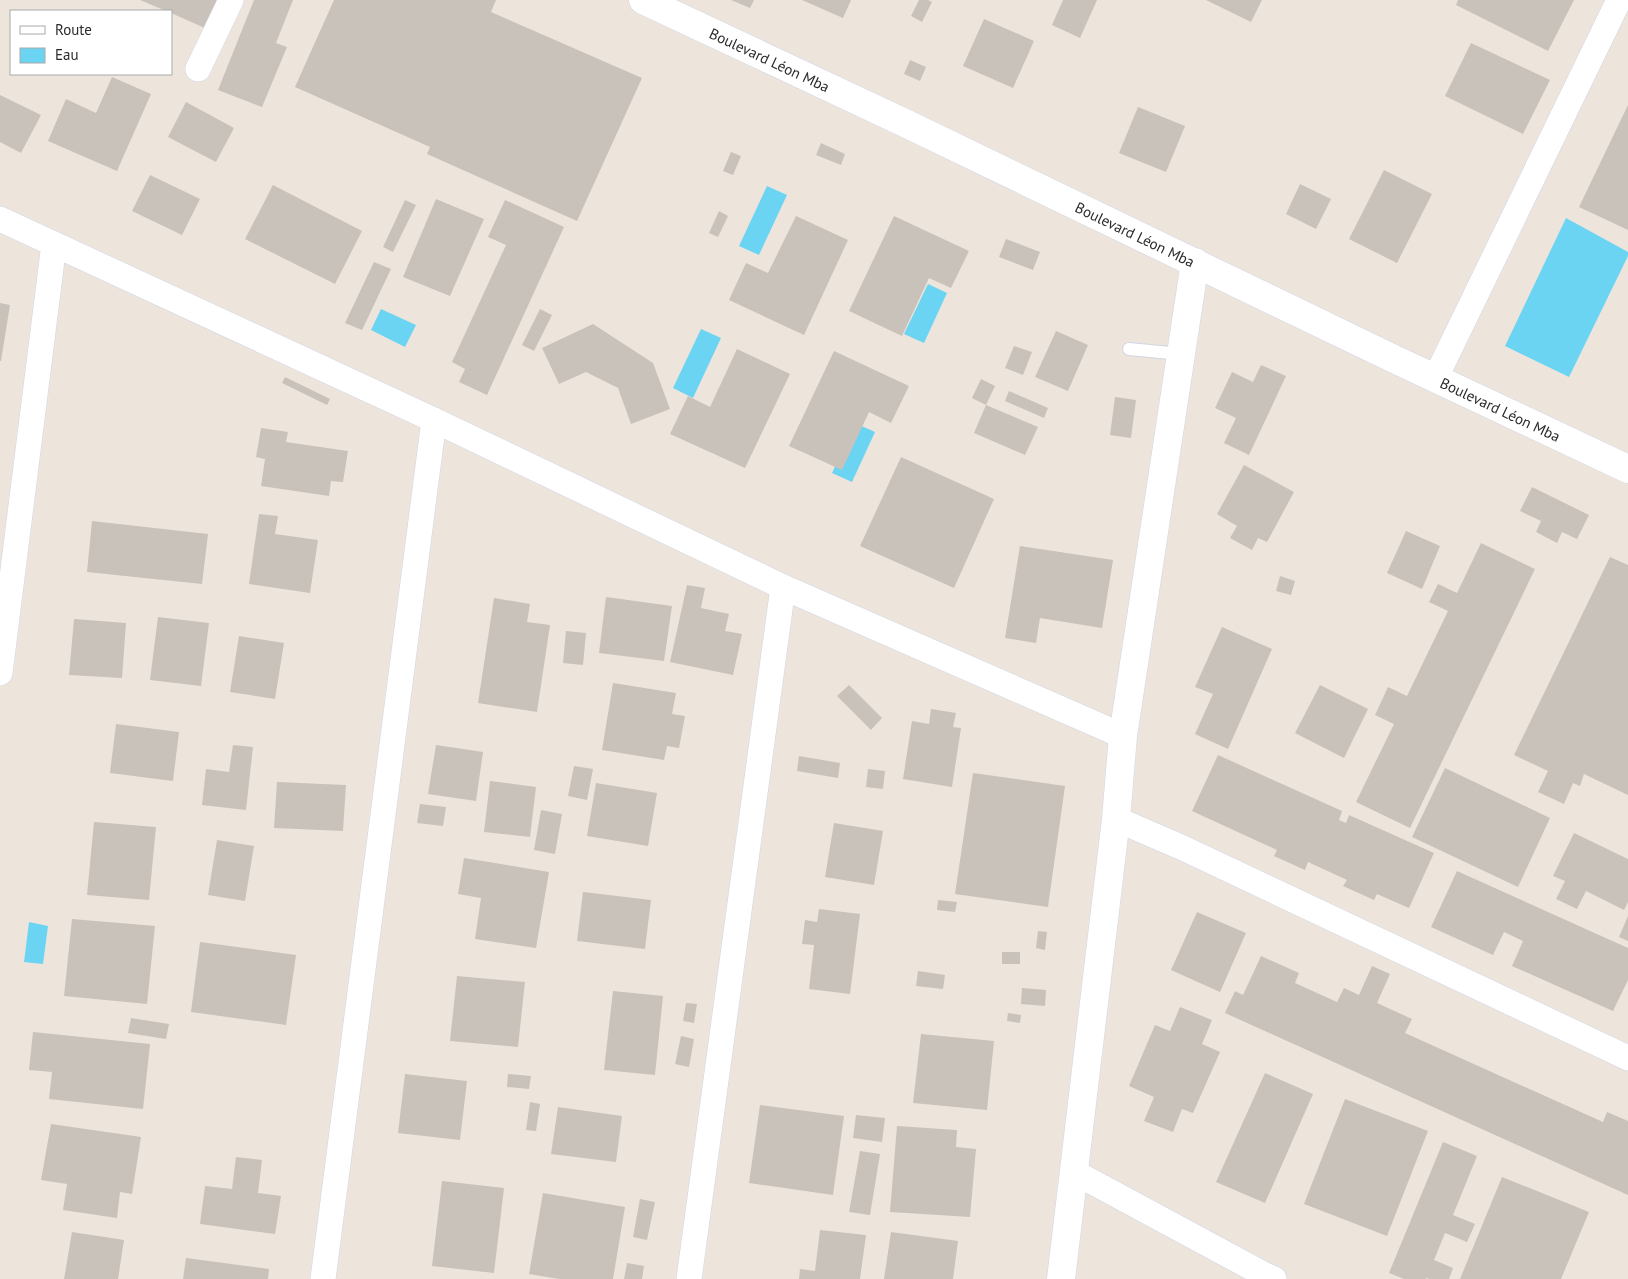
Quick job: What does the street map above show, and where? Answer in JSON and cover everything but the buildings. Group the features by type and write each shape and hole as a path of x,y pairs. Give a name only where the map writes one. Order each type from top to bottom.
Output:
{"street":[{"path":"198,69 231,0"},
{"name":"Boulevard Léon Mba","path":"643,0 899,120 1392,358 1436,377 1628,469"},
{"path":"1436,377 1619,0"},
{"path":"0,219 434,420 783,587 1123,736"},
{"path":"0,674 54,244"},
{"path":"1061,1279 1116,819 1123,736 1195,262"},
{"path":"323,1279 434,420"},
{"path":"689,1279 783,587"},
{"path":"1116,819 1628,1058"},
{"path":"1074,1172 1274,1279"}],"lane":[{"path":"1130,349 1181,354"}],"water":[{"path":"767,186 787,195 759,255 739,246"},
{"path":"1566,218 1628,252 1628,256 1569,377 1505,346"},
{"path":"928,284 947,293 924,343 904,334"},
{"path":"381,309 416,325 405,347 371,330"},
{"path":"701,329 721,338 693,398 673,388"},
{"path":"855,423 875,432 852,482 832,473"},
{"path":"29,922 48,926 43,964 24,962"}]}
